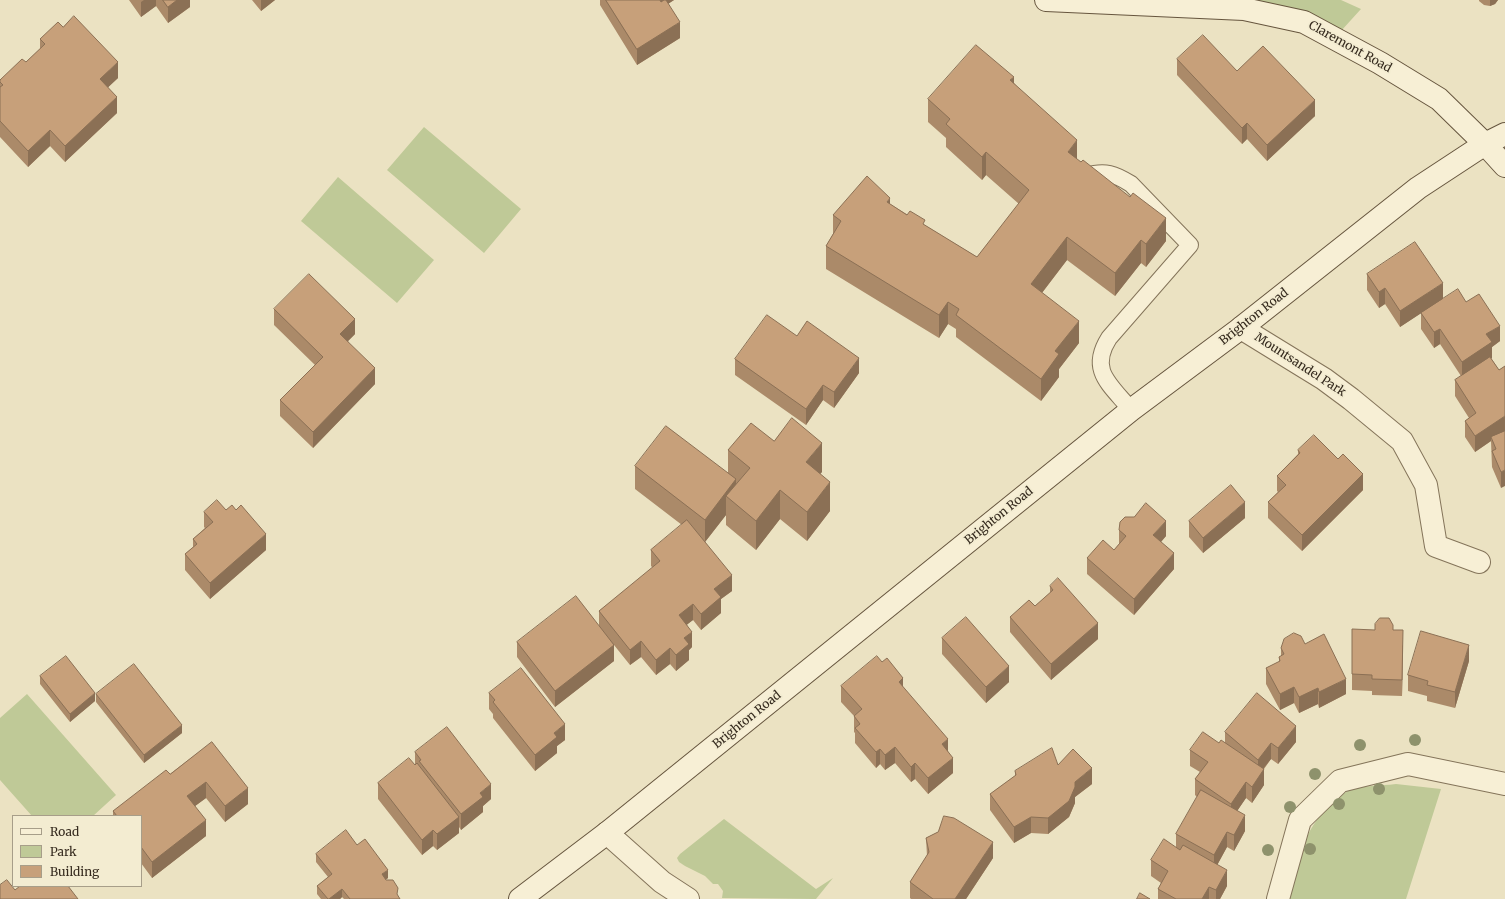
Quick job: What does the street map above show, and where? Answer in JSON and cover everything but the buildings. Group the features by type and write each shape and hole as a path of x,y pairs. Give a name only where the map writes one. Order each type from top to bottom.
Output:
{"street":[{"name":"Claremont Road","path":"1046,0 1244,9 1304,22 1380,63 1439,99 1505,166"},
{"name":"Brighton Road","path":"520,899 607,833 1131,410 1241,328 1418,188 1485,144 1505,134"},
{"name":"Mountsandel Park","path":"1241,328 1324,379 1351,398 1402,441 1426,484 1436,546 1479,562"},
{"path":"1278,899 1300,820 1340,781 1408,764 1505,784"},
{"path":"607,833 662,882 688,899"}],"lane":[{"path":"1086,176 1095,173 1108,173 1120,177 1131,184 1190,245 1109,338 1103,348 1100,358 1100,369 1105,378 1131,410"}],"green space":[{"path":"1242,0 1341,0 1361,9 1341,31"},
{"path":"424,127 521,209 484,253 387,170"},
{"path":"338,177 434,260 397,303 301,221"},
{"path":"27,694 116,795 94,815 31,815 0,780 0,718"},
{"path":"1396,784 1441,789 1406,899 1287,899 1302,848 1313,825 1321,814 1339,796 1348,791 1366,787"},
{"path":"724,819 816,889 833,878 816,899 722,898 723,891 718,884 713,884 705,876 679,862 677,858"}]}
